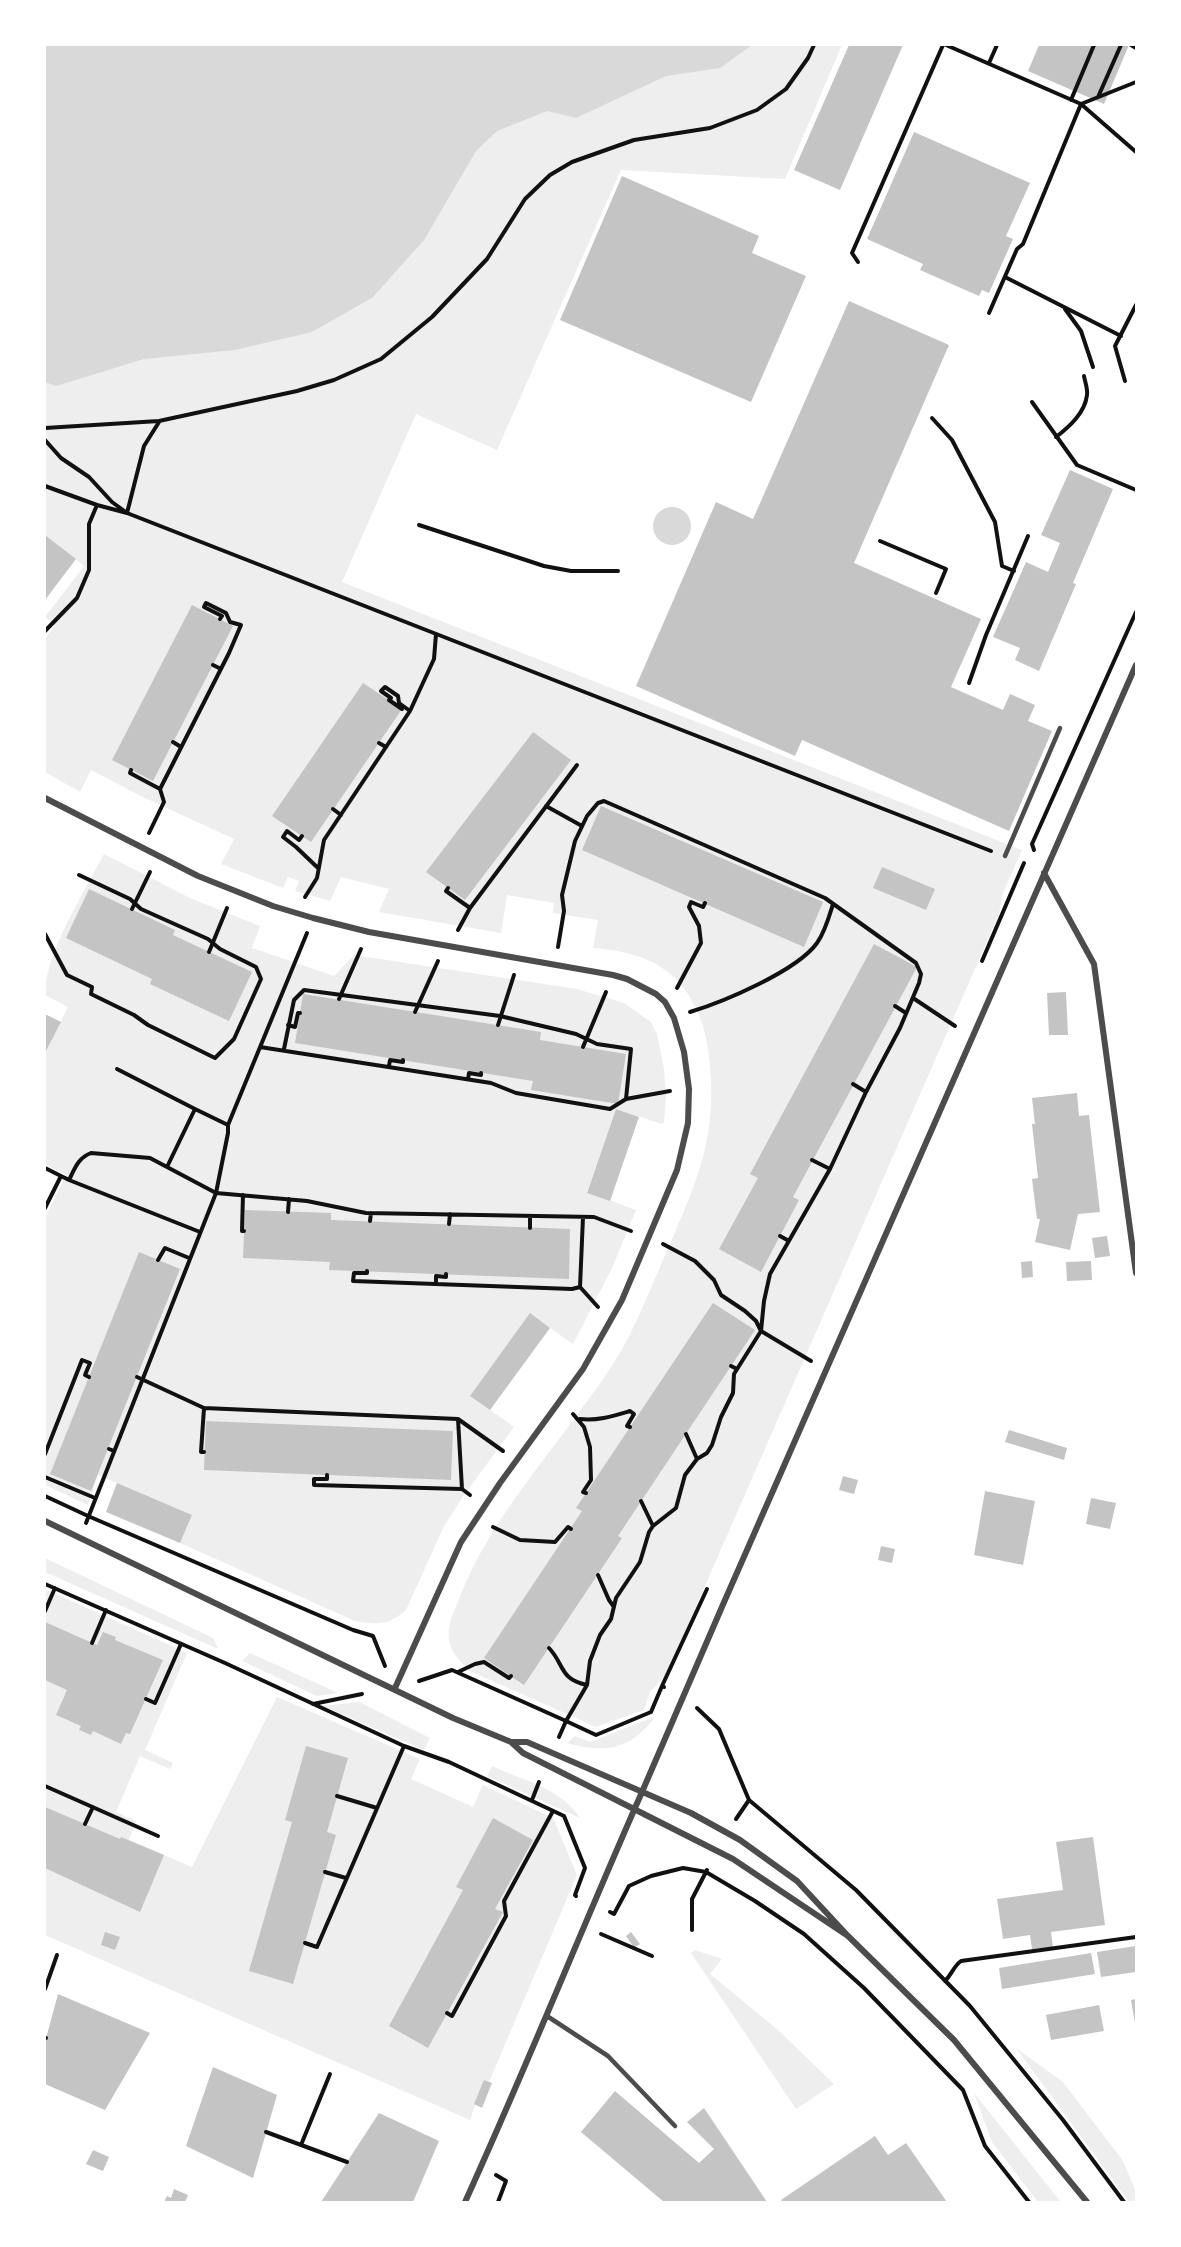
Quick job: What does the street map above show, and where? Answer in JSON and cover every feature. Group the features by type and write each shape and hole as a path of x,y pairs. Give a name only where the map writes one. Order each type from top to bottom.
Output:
{"street":[{"path":"465,2202 548,2016 634,1809 1136,665"},
{"path":"45,798 198,876 295,913 369,932 556,963 613,975 627,979 656,994 665,1002 674,1018 684,1052 689,1089 688,1123 677,1170 634,1273 610,1322 583,1369 516,1460 461,1542 395,1689"},
{"path":"1044,873 1094,964 1136,1273"},
{"path":"45,1521 453,1718 511,1742 524,1753 732,1859 848,1936"},
{"path":"511,1742 527,1742 691,1813 741,1840 797,1881 848,1936 954,2040 1087,2202"}],"lane":[{"path":"1005,856 1060,728"},
{"path":"548,2016 608,2056 675,2126"}],"path":[{"path":"45,428 159,421 334,381 381,359 432,317 487,260 525,199 550,175 572,162 634,140 710,128 757,110 786,89 808,58 814,45"},
{"path":"858,262 852,253 945,45 1081,104 1136,151"},
{"path":"989,63 997,45"},
{"path":"1071,100 1094,45"},
{"path":"1098,98 1120,45"},
{"path":"1131,45 1136,48"},
{"path":"989,313 1017,249 1023,244 1081,104 1136,82"},
{"path":"1005,277 1121,336"},
{"path":"1125,381 1115,346 1136,305"},
{"path":"1062,306 1082,331 1093,366"},
{"path":"1056,437 1073,422 1082,409 1087,394 1084,376"},
{"path":"1032,402 1077,465 1136,490"},
{"path":"932,418 952,440 995,522 1002,566 1014,570"},
{"path":"127,513 144,446 159,421"},
{"path":"45,440 61,458 89,477 112,502 127,513"},
{"path":"45,486 127,513 1044,873"},
{"path":"45,631 47,624 77,598 89,570 89,524 97,505"},
{"path":"419,525 544,566 571,571 618,571"},
{"path":"969,683 1028,536"},
{"path":"880,541 946,569 936,593"},
{"path":"142,847 164,802 160,789 241,625 230,622 226,614 206,603 204,607 222,616 220,619"},
{"path":"295,913 317,878 324,840 411,711 434,659 436,634"},
{"path":"213,665 221,669"},
{"path":"402,709 381,691 385,687 398,696 399,703 411,711"},
{"path":"173,742 182,747"},
{"path":"379,743 386,747"},
{"path":"415,1012 435,966 470,908 577,765"},
{"path":"131,770 130,773 160,789"},
{"path":"551,1753 587,1684 590,1661 600,1635 611,1618 620,1591 640,1562 653,1526 676,1508 685,1475 712,1445 721,1417 733,1393 734,1374 761,1331 770,1274 830,1169 913,998 921,974 916,963 825,898 713,852 604,801 598,803 592,810 574,841 562,895 564,911 556,963"},
{"path":"546,807 582,826"},
{"path":"333,809 341,815"},
{"path":"638,822 640,817"},
{"path":"302,836 299,840 287,831 283,837 296,846 319,869"},
{"path":"132,909 158,855"},
{"path":"45,934 67,975 92,987 91,994 134,1015 148,1026 215,1058 234,1040 261,979 256,966 141,909 130,899 79,875"},
{"path":"448,888 446,891 470,908"},
{"path":"208,952 234,890"},
{"path":"665,1002 680,985 701,943 699,926 689,907 691,902 703,907 705,903"},
{"path":"674,1018 716,1003 797,962 818,943 833,904"},
{"path":"80,1537 143,1380 170,1301 216,1193 228,1125 313,918"},
{"path":"340,997 369,932"},
{"path":"498,1024 520,957"},
{"path":"583,1047 613,975"},
{"path":"284,1049 294,1000 304,990 340,997 500,1016 576,1034 597,1044 631,1048 626,1099"},
{"path":"913,998 955,1026"},
{"path":"895,1006 906,1013"},
{"path":"288,1025 296,1027 298,1013 300,1013"},
{"path":"260,1047 491,1083 516,1093 610,1108 626,1099 689,1089"},
{"path":"389,1066 390,1060 403,1060"},
{"path":"117,1069 228,1125"},
{"path":"468,1079 469,1073 481,1075 481,1073"},
{"path":"853,1084 866,1092"},
{"path":"167,1167 195,1109"},
{"path":"69,1180 83,1156 91,1154 150,1158 216,1193 289,1199 371,1213 594,1217 684,1253 696,1261 714,1280 721,1295 756,1321 761,1331 826,1370"},
{"path":"812,1160 830,1169"},
{"path":"45,1168 69,1180 200,1232"},
{"path":"45,1208 62,1176"},
{"path":"243,1195 242,1231 244,1231"},
{"path":"288,1212 289,1199"},
{"path":"370,1221 371,1213"},
{"path":"449,1224 450,1215"},
{"path":"530,1216 530,1228"},
{"path":"583,1217 580,1287 610,1322"},
{"path":"780,1236 789,1241"},
{"path":"158,1260 165,1248 189,1258"},
{"path":"368,1271 367,1274 354,1273 353,1281 572,1290 580,1287"},
{"path":"436,1284 436,1276 446,1277 446,1274"},
{"path":"45,1454 82,1360 90,1363 85,1375 89,1377"},
{"path":"731,1366 737,1369"},
{"path":"137,1377 204,1408 458,1419 516,1460"},
{"path":"558,1403 579,1419 588,1435 591,1480 583,1492 586,1494"},
{"path":"204,1408 201,1452 204,1452"},
{"path":"579,1419 608,1418 630,1410 634,1414 627,1426 630,1427"},
{"path":"458,1419 462,1489"},
{"path":"686,1434 697,1459"},
{"path":"108,1449 114,1451"},
{"path":"327,1475 327,1479 314,1479 314,1485 462,1489 485,1504"},
{"path":"45,1477 95,1498"},
{"path":"45,1496 354,1630 373,1636 395,1689"},
{"path":"640,1502 653,1526"},
{"path":"477,1517 502,1533 520,1540 555,1542 568,1527 571,1529"},
{"path":"598,1575 609,1600 615,1607"},
{"path":"45,1584 404,1746 449,1762 564,1816 585,1868 575,1895 614,1914 629,1886 651,1876 682,1868 705,1872 756,1901 804,1934 864,1988 963,2090 985,2146 1029,2202"},
{"path":"45,1611 55,1588"},
{"path":"92,1643 106,1610"},
{"path":"146,1699 155,1703 181,1644"},
{"path":"549,1648 568,1677 574,1682 587,1684"},
{"path":"457,1672 484,1662 509,1678 511,1676"},
{"path":"313,1704 395,1689 452,1670 596,1735 651,1712 662,1686 684,1695 719,1729 749,1800 855,1890 970,2006 1124,2202"},
{"path":"305,1943 317,1947 404,1746"},
{"path":"45,1786 158,1836"},
{"path":"337,1796 377,1808"},
{"path":"85,1824 93,1807"},
{"path":"447,2013 452,2016 486,1947 506,1916 504,1901 515,1876 553,1811"},
{"path":"325,1872 346,1878"},
{"path":"692,1930 692,1899 705,1872"},
{"path":"584,1927 652,1956"},
{"path":"945,1981 961,1961 1136,1937"},
{"path":"45,1989 57,1955"},
{"path":"301,2145 330,2074"},
{"path":"266,2132 347,2162"},
{"path":"482,2167 506,2181 498,2202"}],"shaded area":[{"path":"45,45 842,45 785,179 621,170 497,450 416,414 342,582 1022,850 1003,893 999,914 666,1675 650,1692 644,1710 596,1727 470,1671 451,1647 449,1628 472,1569 485,1545 530,1477 613,1363 644,1305 692,1190 705,1149 711,1105 711,1080 703,1026 686,991 675,978 648,960 613,950 593,948 598,920 553,913 554,903 507,895 501,933 379,912 389,889 341,877 330,901 295,891 299,881 288,877 283,888 221,864 234,839 91,770 80,792 45,772 45,638 55,625 45,617 84,566 45,535"},
{"path":"45,45 752,45 720,68 666,76 576,118 547,111 497,131 476,151 424,240 372,298 312,332 235,350 144,359 56,386 45,382"},
{"path":"672,507 686,512 691,526 686,540 672,545 658,540 653,526 658,512"},
{"path":"104,854 192,899 260,926 252,948 334,976 354,955 577,989 624,1003 651,1022 657,1034 664,1069 666,1097 664,1122 662,1124 616,1109 587,1192 636,1210 612,1268 573,1344 530,1314 471,1396 514,1427 444,1526 406,1610 387,1622 355,1621 180,1543 192,1515 98,1475 88,1505 45,1485 45,1218 66,1175 45,1164 45,1053 68,1007 45,995 51,960 58,942"},
{"path":"45,1558 213,1638 218,1649 45,1572"},
{"path":"45,1589 187,1653 145,1750 173,1763 170,1769 140,1756 116,1812 136,1821 129,1840 192,1867 277,1697 420,1759 411,1779 473,1807 483,1785 553,1818 577,1875 489,2082 484,2080 470,2120 45,1935"},
{"path":"250,1653 338,1693 317,1696 242,1661"},
{"path":"359,1702 430,1738 424,1750 323,1706"},
{"path":"656,1716 637,1736 617,1746 594,1748 567,1743 575,1736 590,1742"},
{"path":"492,1766 552,1792 572,1808 580,1818 487,1776"},
{"path":"695,1950 722,1959 710,1974 778,2030 834,2084 796,2109 691,1953"},
{"path":"1016,2048 1063,2082 1123,2161 1136,2192 1136,2202 1129,2202"},
{"path":"974,2093 1060,2202 1038,2202 992,2142"}],"building":[{"path":"849,45 903,45 840,190 794,170"},
{"path":"1039,45 1129,45 1104,104 1028,71"},
{"path":"914,132 1030,183 1006,236 1013,239 989,293 982,290 979,296 920,270 923,264 867,239"},
{"path":"622,176 759,236 752,253 806,276 751,402 560,320"},
{"path":"849,301 949,345 854,563 981,619 951,687 1003,710 1010,694 1035,705 1028,721 1052,731 1009,831 802,740 795,756 636,686 716,502 753,519"},
{"path":"1070,470 1113,489 1039,671 1015,660 1020,648 993,637 1026,562 1048,572 1060,543 1041,535"},
{"path":"45,535 76,559 45,600"},
{"path":"192,605 233,626 153,781 112,760"},
{"path":"363,683 402,709 311,842 272,816"},
{"path":"533,732 571,760 465,900 426,872"},
{"path":"601,806 823,902 804,947 582,850"},
{"path":"882,867 935,889 926,910 873,888"},
{"path":"89,889 175,930 173,935 252,972 229,1021 150,984 152,979 66,938"},
{"path":"874,944 917,967 793,1197 799,1200 761,1272 719,1249 758,1178 750,1174"},
{"path":"1066,992 1068,1035 1049,1035 1047,993"},
{"path":"303,994 541,1032 540,1040 626,1054 618,1104 531,1090 533,1081 295,1043"},
{"path":"45,1014 61,1022 45,1053"},
{"path":"1077,1093 1079,1116 1089,1115 1100,1212 1078,1214 1070,1250 1035,1242 1040,1219 1037,1219 1032,1179 1038,1178 1032,1124 1035,1124 1032,1098"},
{"path":"616,1109 639,1117 610,1201 587,1193"},
{"path":"245,1210 331,1213 331,1220 570,1229 569,1279 329,1270 330,1262 243,1258"},
{"path":"1107,1236 1110,1256 1095,1258 1092,1238"},
{"path":"139,1252 180,1269 91,1491 50,1474"},
{"path":"1032,1261 1033,1277 1022,1278 1021,1262"},
{"path":"1091,1261 1092,1280 1067,1281 1066,1262"},
{"path":"713,1303 755,1330 618,1536 622,1538 524,1685 484,1658 582,1511 576,1508"},
{"path":"530,1313 550,1328 490,1410 470,1396"},
{"path":"206,1421 453,1431 451,1480 204,1470"},
{"path":"1009,1430 1067,1448 1064,1460 1005,1442"},
{"path":"843,1476 858,1480 854,1494 839,1490"},
{"path":"117,1483 192,1515 180,1543 106,1512"},
{"path":"985,1491 1035,1501 1023,1565 974,1555"},
{"path":"1091,1498 1116,1503 1110,1529 1086,1524"},
{"path":"881,1546 895,1549 892,1563 878,1560"},
{"path":"45,1622 97,1645 103,1632 116,1637 115,1640 163,1660 130,1734 126,1733 121,1744 93,1731 91,1735 79,1730 81,1726 56,1715 67,1690 45,1680"},
{"path":"306,1746 348,1758 327,1832 336,1835 293,1984 249,1971 292,1822 285,1820"},
{"path":"45,1807 164,1855 140,1912 45,1868"},
{"path":"493,1818 533,1840 495,1909 503,1912 428,2048 389,2026 463,1890 456,1887"},
{"path":"1093,1837 1105,1925 1051,1932 1053,1947 1032,1949 1030,1935 1003,1939 997,1899 1063,1890 1056,1842"},
{"path":"105,1932 120,1937 115,1950 101,1945"},
{"path":"631,1932 640,1944 634,1948 626,1936"},
{"path":"1136,1946 1136,1972 1101,1977 1097,1952"},
{"path":"1091,1953 1095,1974 1002,1989 999,1968"},
{"path":"58,1994 150,2033 105,2110 45,2084 45,2042"},
{"path":"1136,1999 1136,2023 1135,2023 1131,2000"},
{"path":"1099,2005 1104,2031 1051,2040 1046,2015"},
{"path":"213,2067 277,2095 253,2178 186,2146"},
{"path":"484,2080 492,2083 482,2108 474,2104"},
{"path":"615,2091 699,2163 714,2149 687,2122 704,2108 767,2202 664,2202 581,2132"},
{"path":"379,2113 439,2141 413,2202 321,2202"},
{"path":"875,2136 888,2155 906,2143 947,2202 782,2202 781,2200"},
{"path":"93,2150 109,2157 103,2171 86,2164"},
{"path":"174,2189 188,2195 185,2202 164,2202 167,2196 171,2198"}]}
